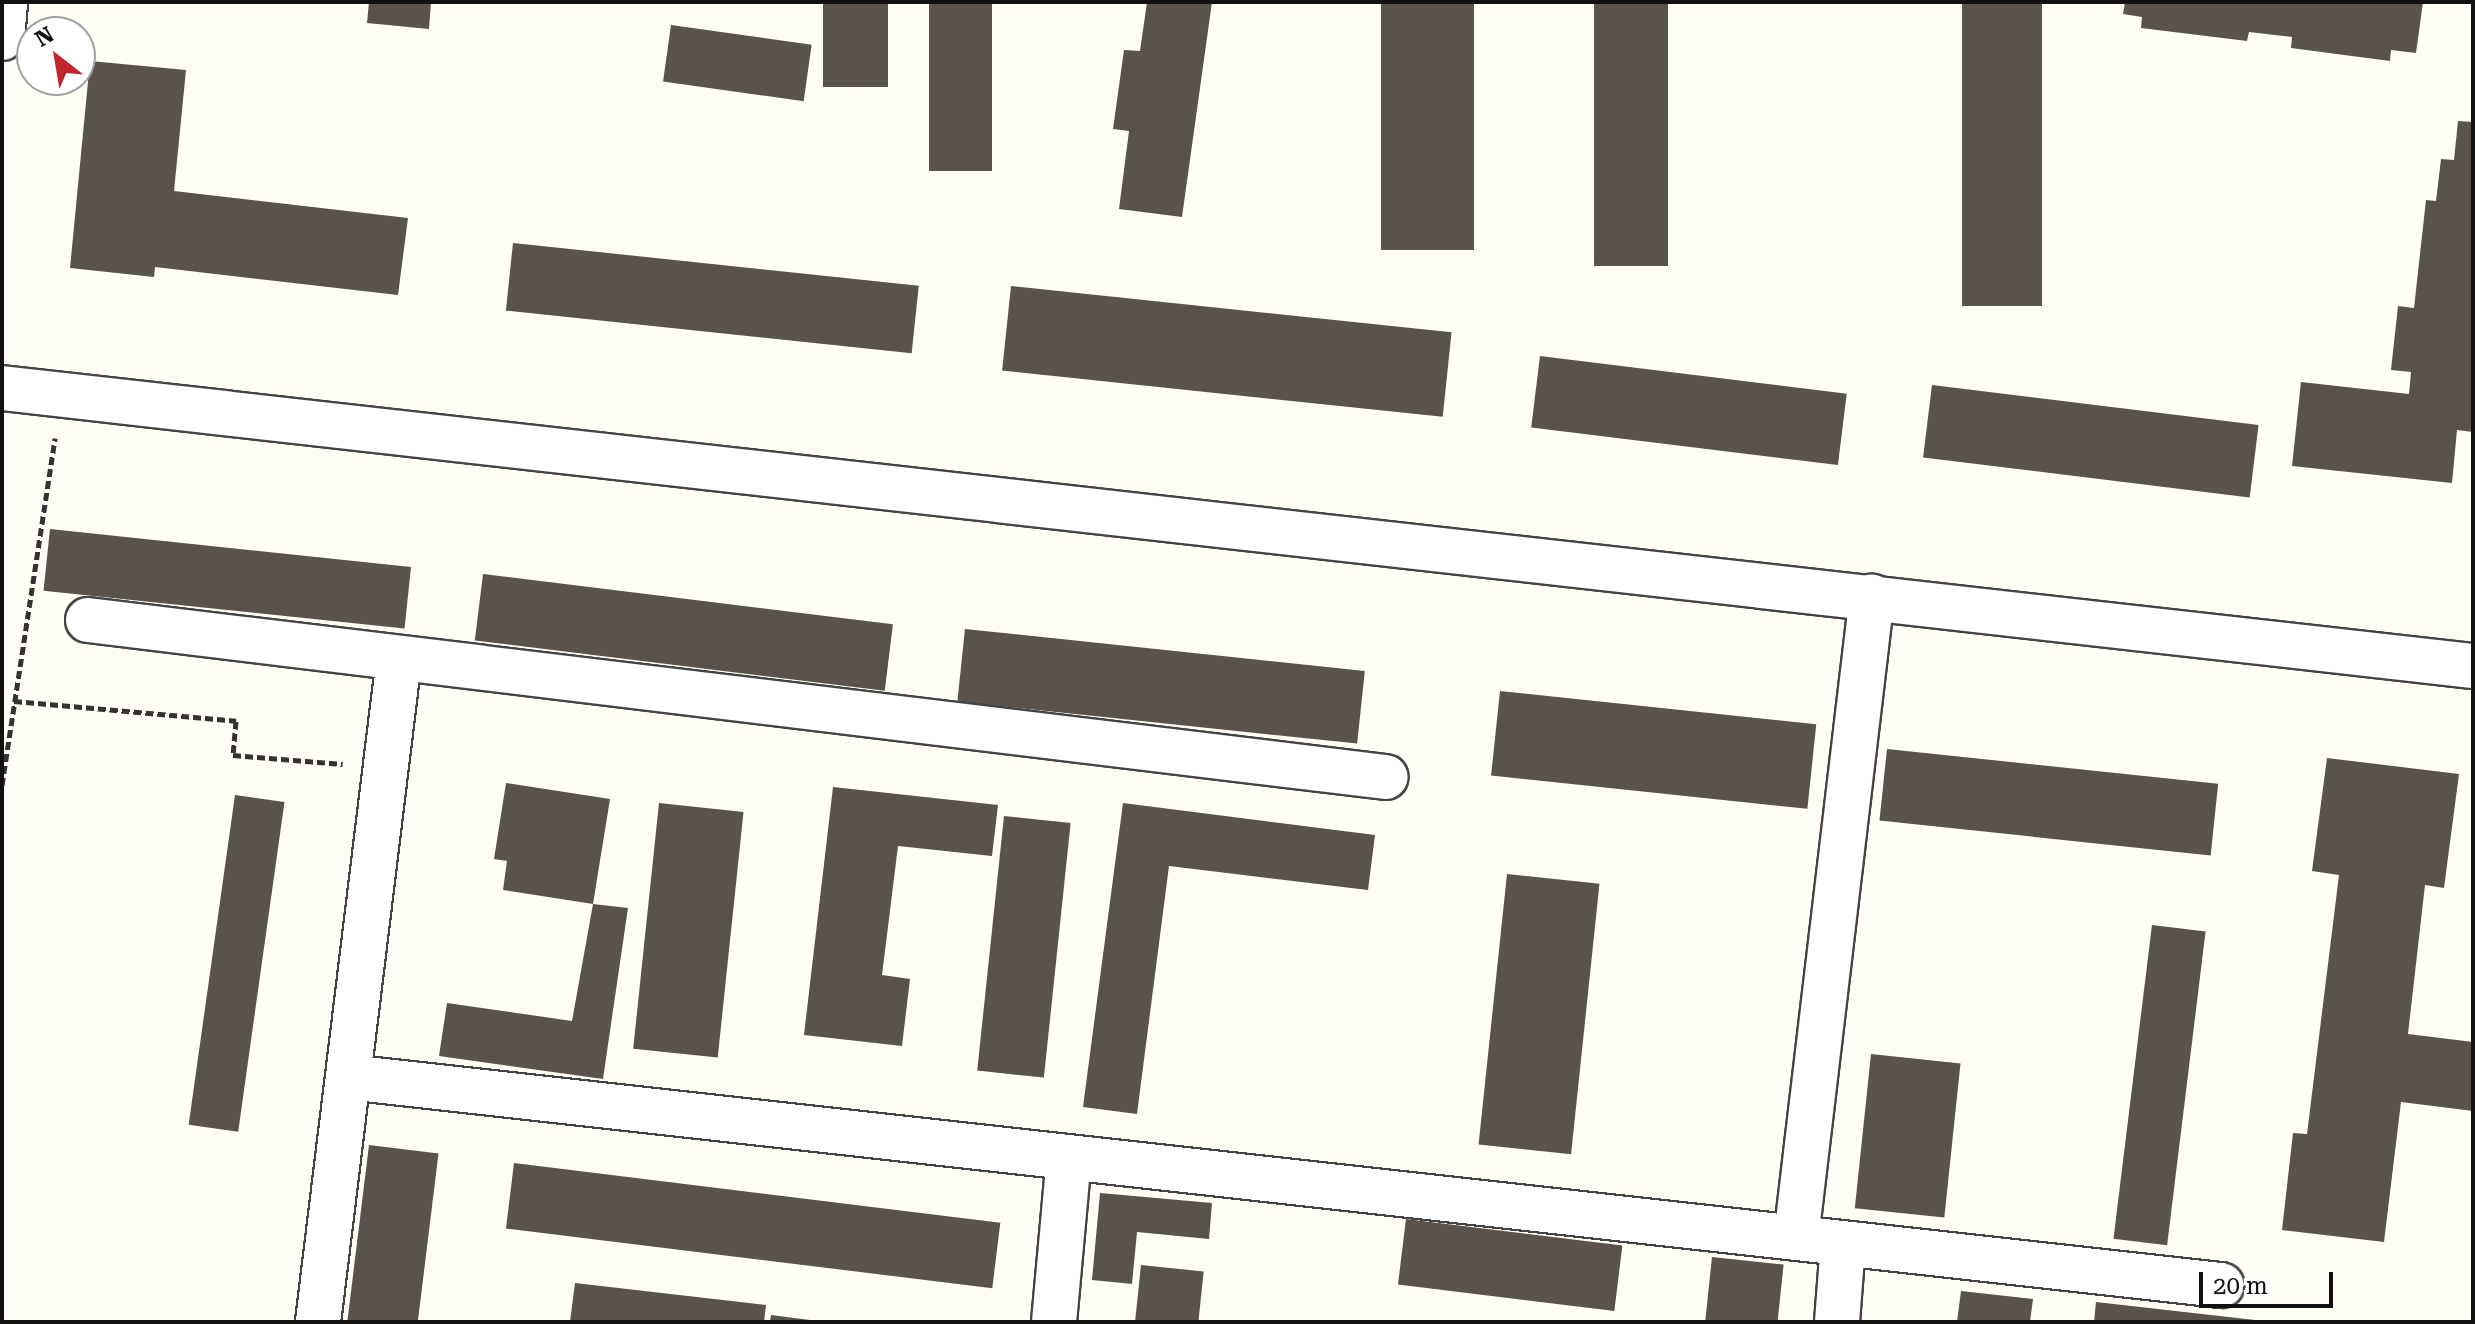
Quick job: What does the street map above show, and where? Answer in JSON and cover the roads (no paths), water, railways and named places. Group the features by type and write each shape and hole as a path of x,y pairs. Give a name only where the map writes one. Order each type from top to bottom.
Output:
{"street":[{"path":"2,38 5,2"},
{"path":"2,388 2473,666"},
{"path":"1796,1238 1872,596"},
{"path":"88,620 1386,777"},
{"path":"318,1322 399,658"},
{"path":"348,1077 2221,1285"},
{"path":"1054,1322 1069,1158"},
{"path":"1837,1322 1843,1244"}]}
